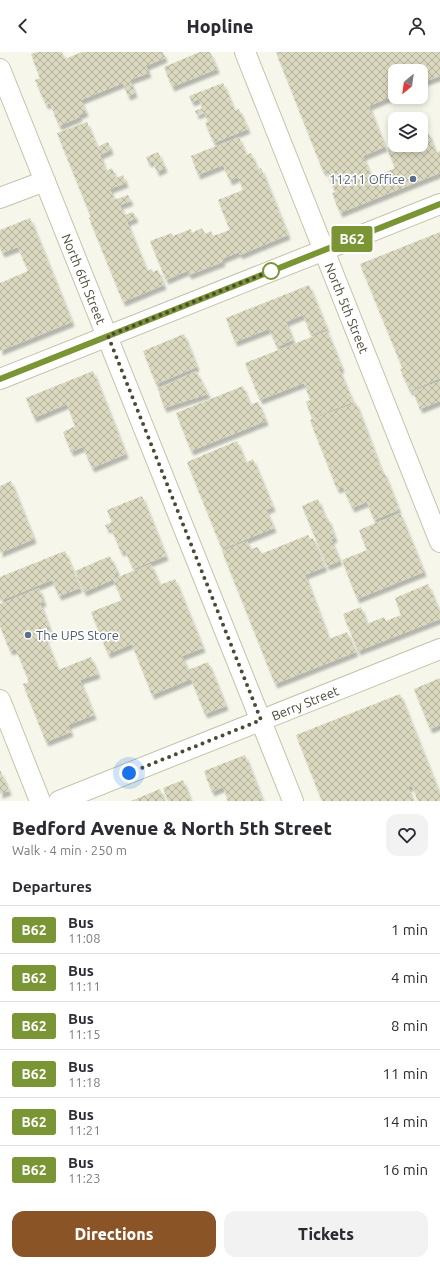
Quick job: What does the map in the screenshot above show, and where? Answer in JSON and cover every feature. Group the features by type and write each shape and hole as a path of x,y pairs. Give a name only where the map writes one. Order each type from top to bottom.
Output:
{"street":[{"name":"North 5th Street","path":"245,52 440,542"},
{"name":"North 6th Street","path":"0,69 293,801"},
{"path":"0,198 45,181"},
{"path":"0,380 440,204"},
{"name":"Berry Street","path":"59,801 440,649"},
{"path":"0,700 40,801"}],"building":[{"path":"37,52 62,52 65,59 82,52 163,52 165,58 146,66 149,73 130,80 135,93 128,96 123,83 81,100 86,112 79,115 80,117 59,126 50,103 46,105 35,80 40,78 31,54"},
{"path":"200,52 210,52 217,69 172,87 164,67"},
{"path":"276,52 440,52 440,76 428,80 428,64 388,64 388,98 369,106 385,147 363,156 372,178 395,168 389,152 428,152 428,132 436,153 440,151 440,173 340,213 332,193 335,192 326,171 323,171"},
{"path":"223,83 235,111 239,109 248,129 214,143 205,123 208,122 204,112 197,115 195,111 202,108 199,99 192,102 189,96"},
{"path":"87,122 97,147 108,142 111,150 100,155 106,171 112,168 116,178 123,175 126,183 110,189 114,200 128,195 131,201 120,205 124,215 133,212 136,218 127,222 147,271 152,269 153,272 158,270 164,285 123,302 57,133"},
{"path":"239,137 246,155 251,153 258,170 261,168 288,235 240,255 239,252 222,259 223,262 189,275 187,271 166,280 150,241 172,233 173,236 191,229 192,233 202,228 205,234 211,231 213,236 230,230 218,200 243,190 238,177 230,181 223,165 198,175 191,156"},
{"path":"158,152 165,168 157,172 153,161 149,163 146,157"},
{"path":"30,218 72,322 0,351 0,283 28,271 18,247 2,253 0,248 0,230"},
{"path":"440,232 440,378 410,391 400,369 424,359 402,367 360,264"},
{"path":"309,285 327,329 311,335 303,315 286,322 293,340 277,347 269,329 235,342 226,318"},
{"path":"327,331 342,368 339,369 353,402 312,418 306,402 319,395 310,399 304,383 260,400 245,363"},
{"path":"184,334 197,367 156,384 143,351"},
{"path":"93,371 126,454 92,468 83,447 71,452 63,432 75,426 67,404 34,418 26,398"},
{"path":"196,371 208,394 164,408 158,389"},
{"path":"440,381 440,401 420,409 413,391"},
{"path":"243,386 250,405 258,402 266,421 191,451 176,413"},
{"path":"356,403 382,472 384,472 399,510 374,520 367,502 352,508 343,487 337,489 310,420"},
{"path":"237,441 246,463 253,459 273,507 266,510 274,528 222,549 187,462"},
{"path":"11,481 34,539 0,553 0,486"},
{"path":"142,496 166,556 133,569 125,550 121,552 111,528 107,529 105,525 112,522 107,510"},
{"path":"318,499 326,519 328,518 335,538 331,539 340,561 327,566 302,506"},
{"path":"400,513 424,572 357,599 342,560 367,550 359,530"},
{"path":"308,535 310,539 313,538 325,567 305,575 329,639 347,632 356,652 275,684 222,551 247,541 251,549 258,547 261,554"},
{"path":"65,551 80,588 59,596 52,580 0,601 0,577"},
{"path":"110,556 117,571 112,580 84,592 75,571"},
{"path":"151,564 160,585 175,579 203,648 182,656 188,670 208,662 226,706 205,714 191,679 152,695 132,644 108,654 91,612 122,600 113,579"},
{"path":"428,584 440,613 440,619 358,651 343,614 361,607 367,624 384,617 386,621 401,615 395,598"},
{"path":"39,588 44,602 40,603 52,635 45,637 58,670 91,657 98,674 80,680 94,715 68,725 71,732 46,742 23,684 29,682 16,649 10,651 0,626 0,604"},
{"path":"440,678 440,725 430,729 414,689"},
{"path":"400,694 440,795 440,801 418,801 412,786 408,787 413,801 322,801 296,735"},
{"path":"245,755 263,801 228,801 223,787 212,792 204,771"},
{"path":"0,770 9,791 0,794"},
{"path":"183,780 191,801 168,801 163,788"},
{"path":"160,789 164,801 131,801"}],"bus line":[{"name":"B62","path":"0,379 440,204"}],"place":[{"name":"11211 Office","path":"413,179"},
{"name":"The UPS Store","path":"28,635"}],"route":[{"path":"129,773 261,720 108,336 276,269 271,271"}]}
